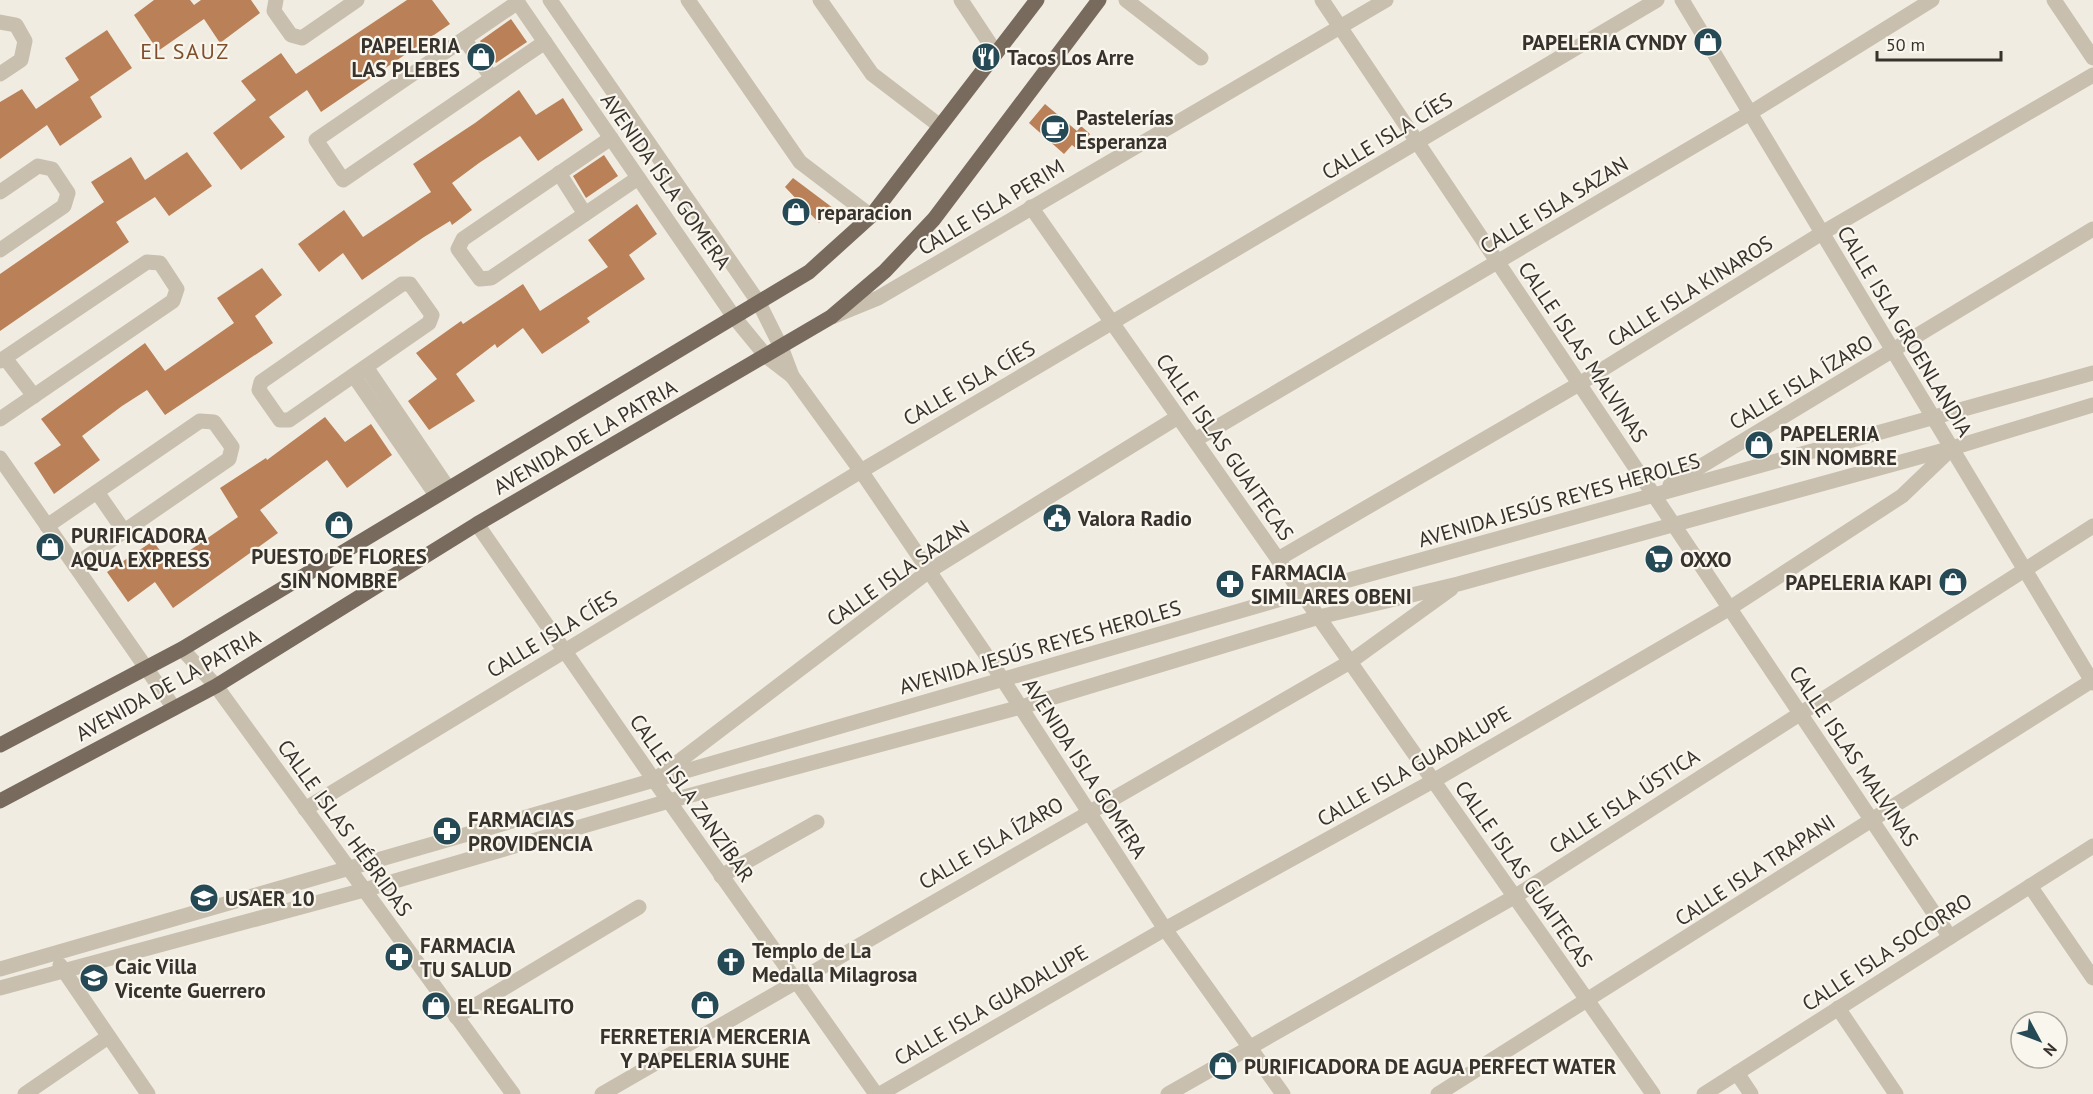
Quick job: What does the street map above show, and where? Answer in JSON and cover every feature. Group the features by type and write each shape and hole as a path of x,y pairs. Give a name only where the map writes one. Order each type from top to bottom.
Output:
{"main road":[{"name":"AVENIDA DE LA PATRIA","path":"0,745 182,649 809,272 871,216 1037,0"},
{"name":"AVENIDA DE LA PATRIA","path":"0,801 216,686 477,524 831,317 885,271 934,219 1099,0"}],"street":[{"path":"276,0 274,11 291,35 302,38 357,0"},
{"name":"AVENIDA ISLA GOMERA","path":"550,0 759,303 781,347 792,376 861,471 1003,680 1166,929 1283,1094"},
{"path":"688,0 800,162 871,216"},
{"path":"820,0 872,74 940,126"},
{"path":"961,0 996,53"},
{"path":"1126,0 1201,58"},
{"name":"CALLE ISLAS MALVINAS","path":"1322,0 1950,937"},
{"name":"CALLE ISLA PERIM","path":"831,317 878,298 1386,0"},
{"name":"CALLE ISLA CÍES","path":"306,809 861,471 1657,0"},
{"name":"CALLE ISLA GROENLANDIA","path":"1682,0 2092,681"},
{"name":"CALLE ISLA SAZAN","path":"1195,440 1750,113 1932,0"},
{"path":"2054,0 2093,58"},
{"path":"517,1 316,140 343,180 545,42"},
{"name":"AVENIDA ISLA GOMERA","path":"517,1 734,317 766,356 792,376"},
{"path":"0,22 16,25 25,41 21,60 0,74"},
{"path":"464,39 492,78"},
{"name":"CALLE ISLA KINAROS","path":"1278,559 1579,384 1822,233 2093,75"},
{"path":"611,138 463,239 458,249 480,279 491,278 638,178"},
{"path":"0,192 38,166 52,169 69,193 64,206 0,250"},
{"path":"559,173 585,214"},
{"name":"CALLE ISLAS GUAITECAS","path":"1031,207 1653,1094"},
{"name":"CALLE ISLA ÍZARO","path":"1653,495 2093,228"},
{"path":"0,419 173,301 177,289 160,263 147,262 2,360 33,396"},
{"path":"402,284 410,284 432,315 429,323 360,371 289,420 280,420 259,390 261,382 402,284"},
{"path":"360,371 442,492"},
{"name":"AVENIDA JESÚS REYES HEROLES","path":"0,969 53,956 1302,593 2093,373"},
{"path":"0,988 364,890 669,801 1021,707 1319,617 1458,584 1952,448 2093,405"},
{"name":"CALLE ISLA SAZAN","path":"654,780 928,571 1178,417"},
{"path":"47,526 200,421 214,422 232,447 229,459 75,565"},
{"name":"CALLE ISLA GUADALUPE","path":"878,1094 1166,929 1433,781 1730,608 1902,496 1952,448"},
{"path":"0,458 174,708"},
{"path":"97,492 124,531"},
{"name":"CALLE ISLA ZANZÍBAR","path":"477,524 795,982 878,1094"},
{"name":"CALLE ISLA ÚSTICA","path":"1168,1094 1514,897 1799,712 2093,526"},
{"name":"CALLE ISLA ÍZARO","path":"602,1094 1088,811 1350,662 1458,584"},
{"name":"CALLE ISLAS HÉBRIDAS","path":"182,649 216,686 513,1094"},
{"name":"CALLE ISLA TRAPANI","path":"1438,1094 1588,1002 2092,681"},
{"path":"721,876 817,822"},
{"name":"CALLE ISLA SOCORRO","path":"1704,1094 2093,846"},
{"path":"2030,886 2093,978"},
{"path":"456,1017 639,907"},
{"path":"53,956 148,1094"},
{"path":"1838,1008 1896,1094"},
{"path":"25,1094 108,1036"},
{"path":"1737,1073 1751,1094"}],"building":[{"path":"154,0 190,0 194,5 201,0 251,0 260,13 220,43 204,19 158,51 134,15"},
{"path":"407,0 432,0 450,24 321,112 307,90 269,117 285,137 241,170 213,133 256,100 241,81 281,53 296,74"},
{"path":"511,19 527,42 496,63 480,41"},
{"path":"107,30 132,68 90,97 102,117 60,146 47,125 0,159 0,102 22,89 36,109 79,80 65,58"},
{"path":"519,90 536,115 563,98 583,130 538,161 520,136 479,163 452,183 472,210 452,225 450,221 424,237 362,280 343,253 319,272 298,244 344,210 363,237 431,192 413,164 475,123"},
{"name":"Pastelerías Esperanza","path":"1045,104 1077,131 1081,126 1090,134 1078,150 1072,145 1064,154 1029,123"},
{"path":"187,152 212,186 169,216 155,197 116,222 129,242 0,331 0,274 104,202 91,182 131,157 145,180"},
{"path":"604,155 618,176 586,198 573,176"},
{"path":"793,178 833,208 819,223 785,187"},
{"path":"637,204 657,234 629,255 645,279 587,318 590,322 542,354 523,328 497,348 495,344 456,374 475,401 429,430 408,401 437,379 416,353 461,321 463,324 523,284 540,311 608,267 588,240"},
{"path":"262,268 282,295 255,316 273,343 165,415 147,390 122,406 82,436 100,460 54,494 34,463 61,445 41,419 145,343 165,371 234,323 217,298"},
{"path":"325,417 345,442 371,424 392,455 347,488 327,460 260,510 278,533 173,608 155,582 128,602 107,572 153,541 170,564 238,517 220,488 266,458 267,460"}],"place":[{"name":"PAPELERIA CYNDY","path":"1708,42"},
{"name":"PAPELERIA LAS PLEBES","path":"481,57"},
{"name":"Tacos Los Arre","path":"986,57"},
{"name":"Pastelerías Esperanza","path":"1055,129"},
{"name":"reparacion","path":"796,212"},
{"name":"PAPELERIA SIN NOMBRE","path":"1759,445"},
{"name":"Valora Radio","path":"1057,518"},
{"name":"PUESTO DE FLORES SIN NOMBRE","path":"339,525"},
{"name":"PURIFICADORA AQUA EXPRESS","path":"50,547"},
{"name":"OXXO","path":"1659,559"},
{"name":"PAPELERIA KAPI","path":"1953,582"},
{"name":"FARMACIA SIMILARES OBENI","path":"1230,584"},
{"name":"FARMACIAS PROVIDENCIA","path":"447,831"},
{"name":"USAER 10","path":"204,898"},
{"name":"FARMACIA TU SALUD","path":"399,957"},
{"name":"Templo de La Medalla Milagrosa","path":"731,962"},
{"name":"Caic Villa Vicente Guerrero","path":"94,978"},
{"name":"FERRETERIA MERCERIA Y PAPELERIA SUHE","path":"705,1005"},
{"name":"EL REGALITO","path":"436,1006"},
{"name":"PURIFICADORA DE AGUA PERFECT WATER","path":"1223,1066"}],"district":[{"name":"EL SAUZ","path":"185,51"}]}
